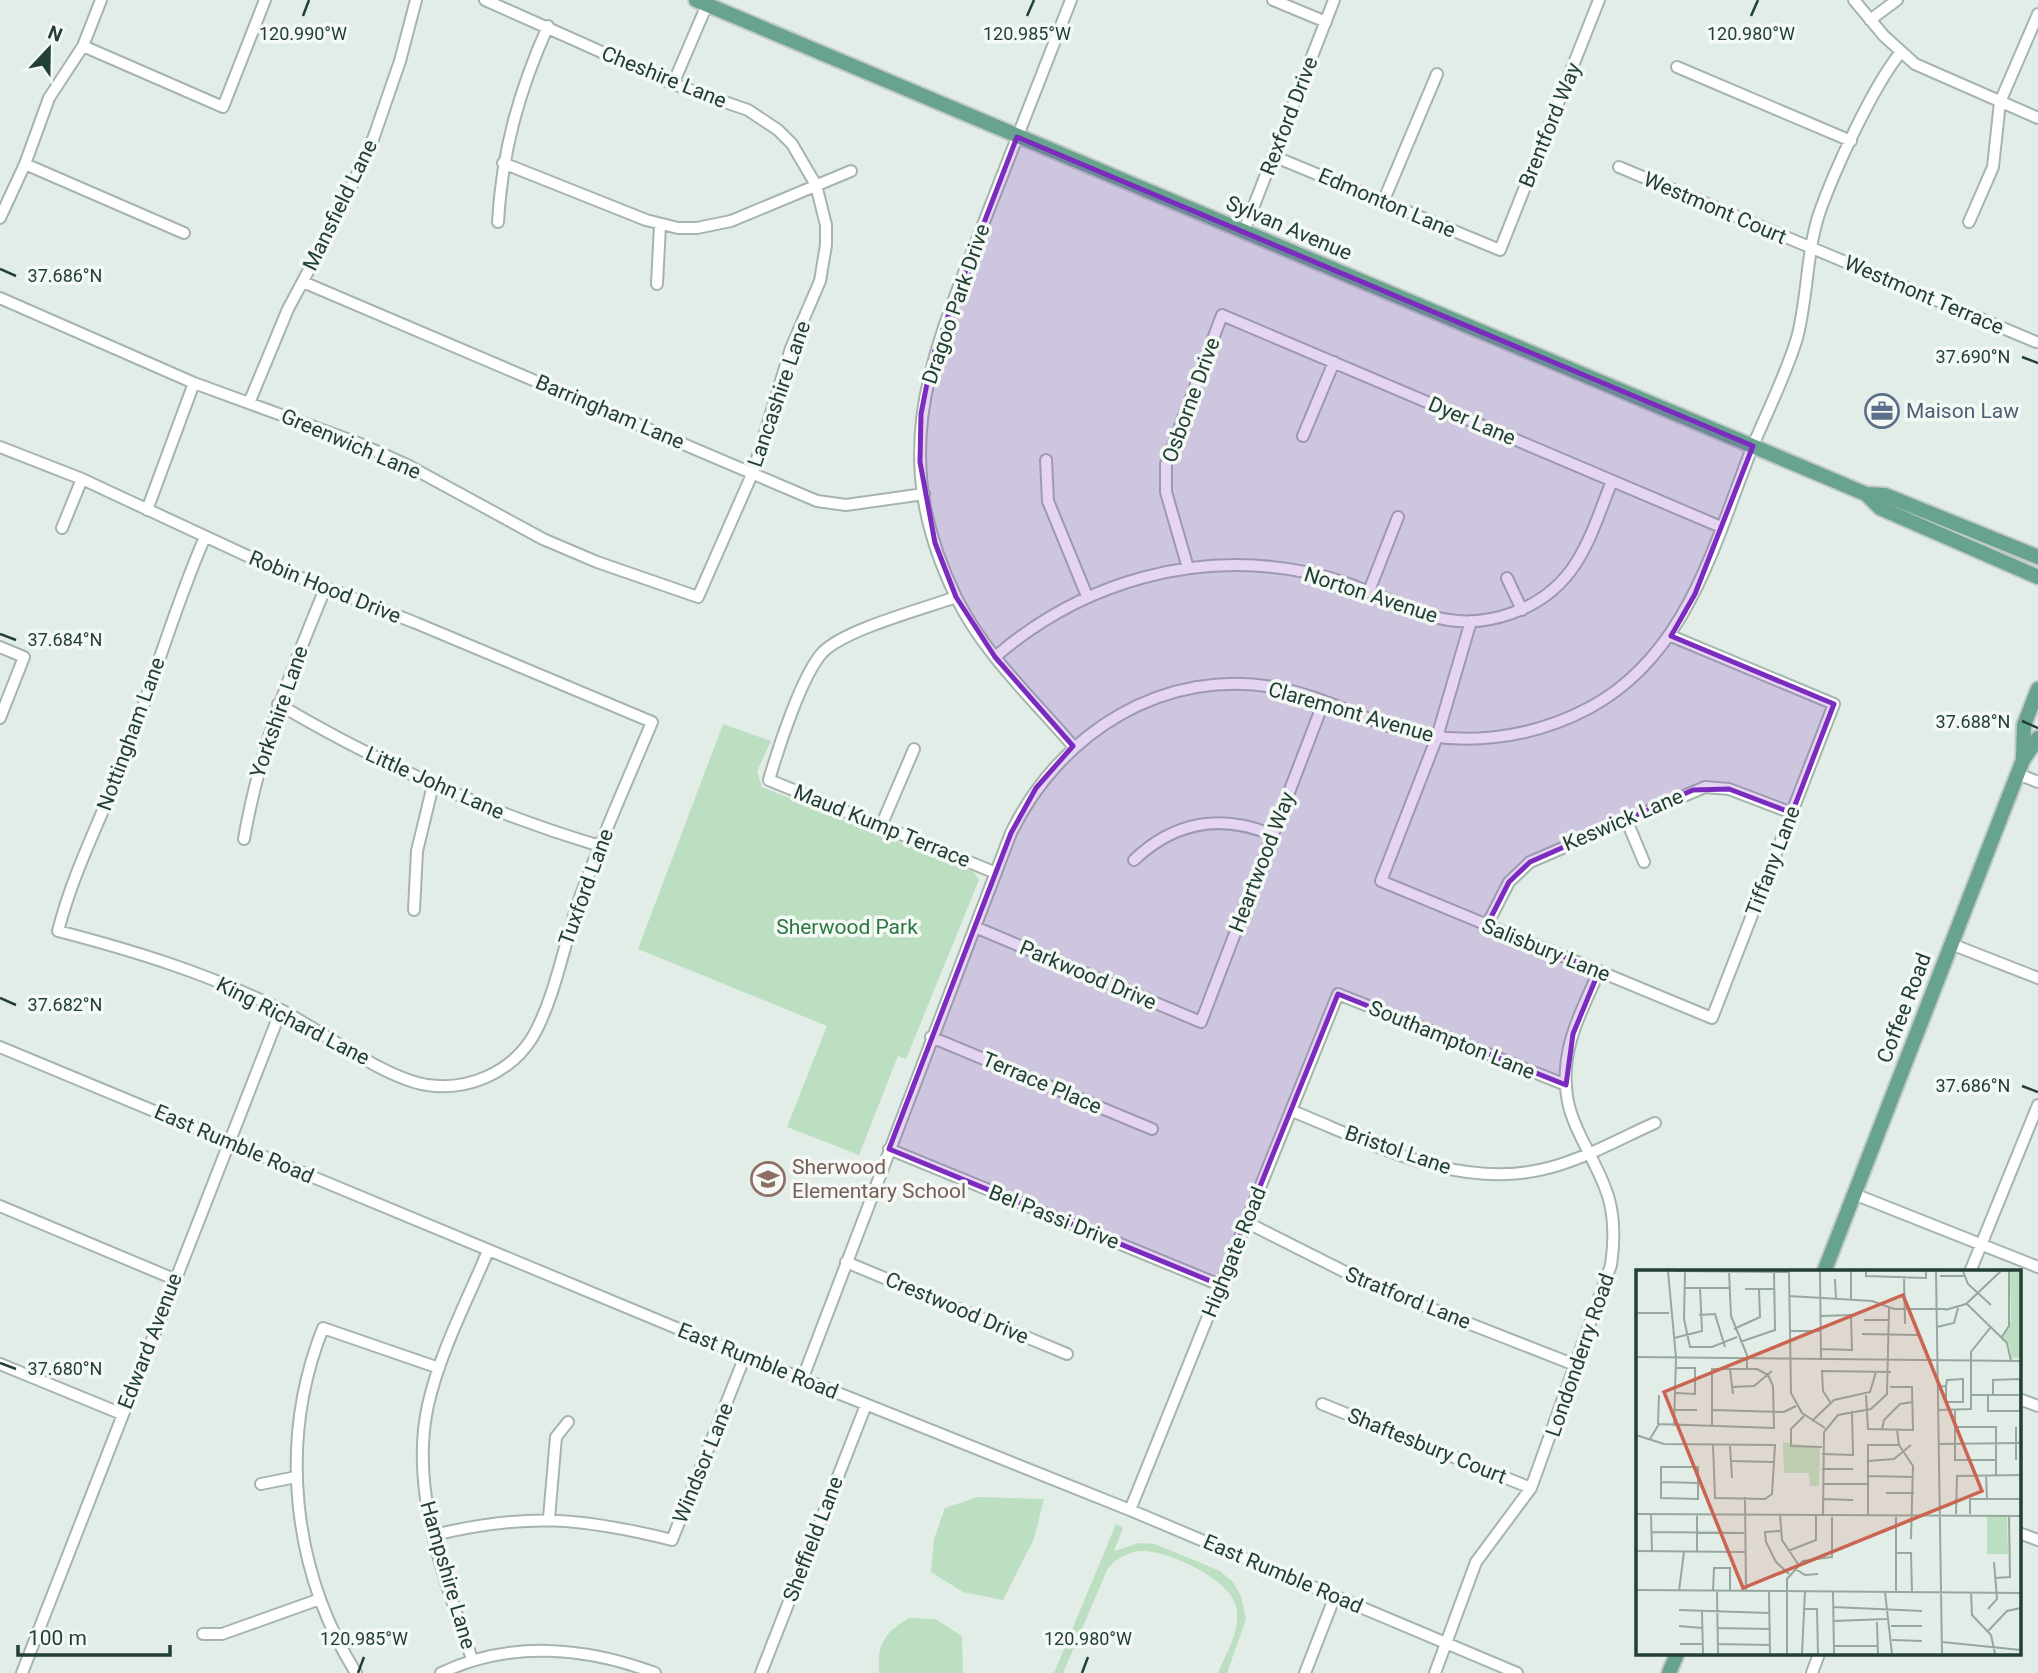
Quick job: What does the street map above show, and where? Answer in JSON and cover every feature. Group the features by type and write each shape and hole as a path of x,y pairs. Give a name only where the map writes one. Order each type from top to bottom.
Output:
{"main road":[{"name":"Sylvan Avenue","path":"705,2 1017,137 1866,494 1885,495 2038,557"},
{"name":"Sylvan Avenue","path":"1866,494 1880,509 2038,577"},
{"name":"Coffee Road","path":"2023,760 2024,725 2038,689"},
{"name":"Coffee Road","path":"1825,1270 2023,760 2038,738"},
{"path":"1669,1673 1676,1656"}],"street":[{"path":"0,218 25,164 49,98 83,46 101,0"},
{"path":"83,46 223,107 265,0"},
{"name":"Mansfield Lane","path":"248,403 275,339 371,145 400,61 416,0"},
{"name":"Cheshire Lane","path":"485,0 673,84 748,110 765,120 792,144 816,185"},
{"name":"Dragoo Park Drive","path":"1071,0 932,358 920,440 924,494 935,542 956,597 995,657 1073,746"},
{"path":"1273,0 1326,22"},
{"name":"Rexford Drive","path":"1244,231 1334,0"},
{"name":"Brentford Way","path":"1500,250 1599,0"},
{"path":"1854,0 1901,52 1934,75 2038,118"},
{"path":"1870,20 1897,0"},
{"path":"673,84 705,2"},
{"path":"1969,222 1993,167 2000,102 2038,14"},
{"path":"498,222 503,163 516,105 548,26"},
{"name":"Claremont Avenue","path":"802,1380 888,1149 996,873 1022,810 1051,768 1073,746 1132,707 1205,686 1277,688 1324,701 1392,727 1437,737 1466,739 1518,734 1570,718 1608,696 1632,678 1671,636 1695,594 1797,340 1819,215 1851,141 1886,74 1901,52"},
{"path":"1677,67 1851,141"},
{"path":"1383,202 1437,74"},
{"name":"Edmonton Lane","path":"1273,156 1500,250"},
{"path":"503,163 660,225 678,228 715,226 851,171"},
{"path":"25,164 184,233"},
{"name":"Westmont Court","path":"1619,167 1812,248"},
{"name":"Lancashire Lane","path":"698,597 753,472 774,397 824,264 825,225 816,185"},
{"path":"656,284 660,225"},
{"name":"Westmont Terrace","path":"1812,248 2036,342"},
{"name":"Barringham Lane","path":"303,282 817,501 832,504 924,494"},
{"name":"Greenwich Lane","path":"0,298 194,383 370,448 543,539 597,562 698,597"},
{"name":"Dyer Lane","path":"1222,315 1721,527"},
{"name":"Osborne Drive","path":"1188,568 1166,492 1166,464 1222,315"},
{"path":"1303,436 1334,362"},
{"path":"147,510 194,383"},
{"name":"Robin Hood Drive","path":"0,447 82,478 205,537 325,589 416,623 652,722"},
{"path":"1046,460 1048,501 1087,596"},
{"path":"62,527 82,478"},
{"name":"Norton Avenue","path":"995,657 1036,624 1087,596 1138,578 1188,568 1230,565 1313,573 1369,591 1432,616 1471,621 1521,610 1553,590 1574,566 1612,481"},
{"path":"1369,591 1398,517"},
{"name":"Nottingham Lane","path":"58,931 76,870 123,762 205,537"},
{"path":"1507,578 1521,610"},
{"name":"Yorkshire Lane","path":"244,839 260,762 278,704 325,589"},
{"name":"Maud Kump Terrace","path":"956,597 841,639 823,652 810,671 769,780 996,873"},
{"path":"1437,737 1471,621"},
{"name":"Tiffany Lane","path":"1671,636 1834,705 1712,1018"},
{"path":"0,647 24,657 0,718"},
{"name":"Heartwood Way","path":"1200,1022 1324,701"},
{"name":"Little John Lane","path":"278,704 345,742 433,785 525,822 600,846"},
{"name":"Tuxford Lane","path":"521,1052 544,1011 600,846 652,722"},
{"name":"Salisbury Lane","path":"1437,737 1381,881 1712,1018"},
{"path":"881,826 914,749"},
{"path":"2018,774 2038,782"},
{"path":"414,909 417,851 433,785"},
{"name":"Keswick Lane","path":"1488,925 1503,890 1518,870 1538,858 1693,790 1717,787 1792,813"},
{"path":"1626,819 1644,862"},
{"path":"1134,860 1163,837 1205,823 1236,823 1273,835"},
{"name":"Parkwood Drive","path":"975,928 1200,1022"},
{"name":"King Richard Lane","path":"58,931 153,958 281,1010 370,1061 424,1084 456,1086 481,1079 499,1071 521,1052"},
{"path":"1951,944 2038,978"},
{"name":"Londonderry Road","path":"1435,1673 1476,1562 1531,1488 1607,1281 1614,1247 1611,1206 1605,1187 1571,1118 1566,1085 1566,1069 1573,1034 1599,971"},
{"name":"Southampton Lane","path":"1338,994 1566,1085"},
{"name":"Highgate Road","path":"1130,1510 1338,994"},
{"name":"Edward Avenue","path":"22,1673 227,1141 281,1010"},
{"name":"Terrace Place","path":"931,1037 1152,1129"},
{"name":"East Rumble Road","path":"0,1047 802,1380 1130,1510 1517,1673"},
{"path":"1971,1270 2035,1123 2038,1105"},
{"name":"Bristol Lane","path":"1292,1111 1425,1163 1464,1173 1490,1175 1535,1171 1587,1154 1655,1123"},
{"name":"Bel Passi Drive","path":"888,1149 1220,1285"},
{"path":"1854,1194 2038,1268"},
{"path":"0,1206 174,1279"},
{"name":"Stratford Lane","path":"1246,1222 1371,1284 1575,1365"},
{"name":"Hampshire Lane","path":"472,1659 433,1535 422,1480 428,1406 439,1368 488,1251"},
{"name":"Crestwood Drive","path":"846,1262 1067,1354"},
{"path":"356,1673 332,1630 304,1549 296,1476 301,1407 308,1372 323,1328 439,1368"},
{"name":"Windsor Lane","path":"433,1535 470,1527 549,1518 612,1525 672,1540 745,1356"},
{"path":"0,1364 122,1414"},
{"path":"2021,1400 2038,1406"},
{"name":"Shaftesbury Court","path":"1322,1404 1531,1488"},
{"name":"Sheffield Lane","path":"761,1673 866,1405"},
{"path":"549,1518 556,1437 568,1422"},
{"path":"261,1484 296,1476"},
{"path":"2021,1534 2038,1541"},
{"path":"1304,1673 1335,1596"},
{"path":"203,1634 222,1633 320,1599"},
{"path":"441,1673 472,1659 514,1652 567,1651 594,1654 655,1673"},
{"path":"1812,1673 1818,1656"}],"highlighted area":[{"path":"1017,137 1753,446 1695,594 1671,636 1834,704 1792,813 1729,789 1693,790 1530,862 1509,882 1487,925 1599,971 1573,1034 1566,1085 1338,994 1220,1285 889,1149 1011,833 1036,788 1073,746 995,657 956,597 935,543 920,462 921,414 932,358"}],"green space":[{"name":"Sherwood Park","path":"723,724 771,741 757,771 762,787 974,872 979,880 906,1059 898,1056 859,1155 787,1127 827,1026 638,949"},
{"path":"978,1497 1044,1499 1034,1539 1003,1600 963,1592 931,1572 934,1539 945,1508"},
{"path":"1116,1524 1123,1528 1114,1551 1139,1543 1155,1544 1220,1571 1233,1582 1241,1596 1246,1619 1227,1673 1218,1673 1237,1623 1236,1606 1231,1596 1210,1576 1196,1568 1166,1555 1141,1551 1123,1556 1108,1568 1063,1673 1054,1673"},
{"path":"909,1618 935,1619 962,1636 963,1673 879,1673 879,1654 884,1640 893,1629"}],"place":[{"name":"Maison Law","path":"1882,411"},
{"name":"Sherwood Elementary School","path":"768,1179"}]}
